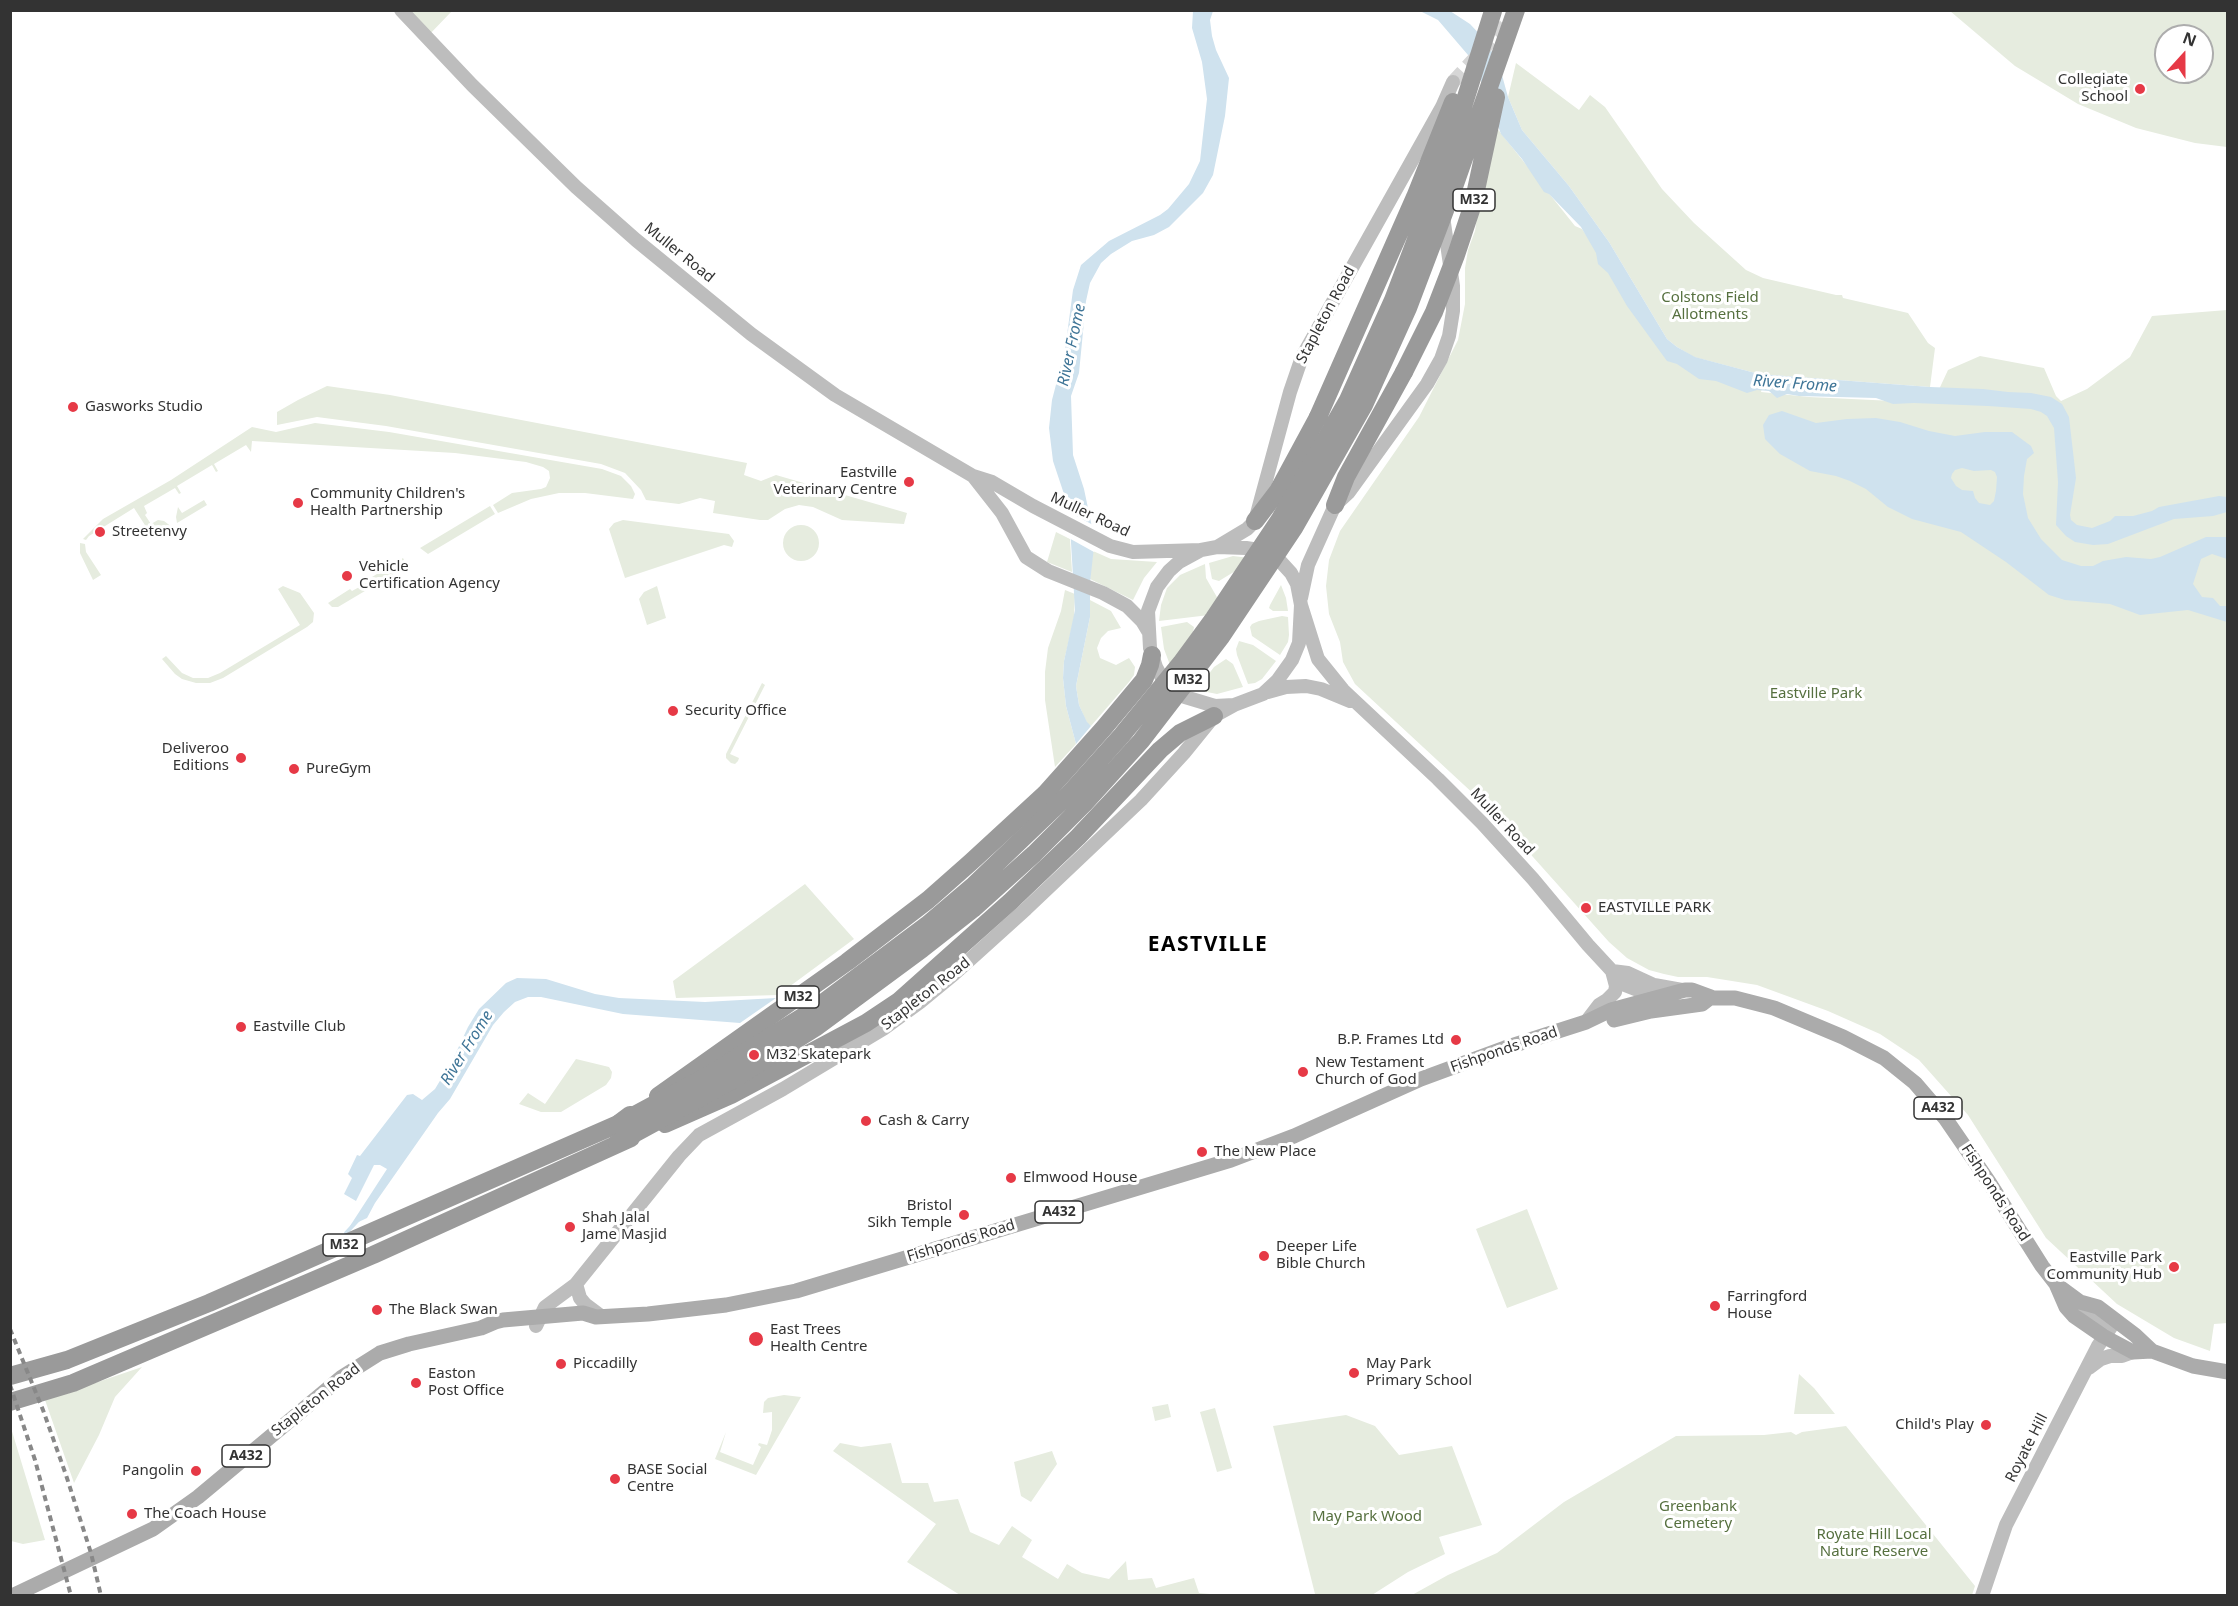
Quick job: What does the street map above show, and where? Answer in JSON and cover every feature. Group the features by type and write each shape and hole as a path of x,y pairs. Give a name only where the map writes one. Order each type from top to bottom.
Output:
{"highway":[{"name":"M32","path":"1255,521 1278,491 1318,417 1415,197 1493,11"},
{"name":"M32","path":"10,1376 67,1360 304,1263 618,1124 710,1075 812,1011 927,925 974,885 1068,794 1122,735 1181,663 1214,618 1280,519 1348,400 1393,300 1446,161 1493,11"},
{"name":"M32","path":"1335,505 1346,477 1434,312 1456,255 1469,215 1515,15"},
{"name":"M32","path":"617,1143 693,1103 797,1040 921,949 973,909 1034,854 1084,804 1141,741 1221,637 1294,528 1364,405 1408,308 1515,15"},
{"name":"M32","path":"618,1124 847,962 928,900 1045,794 1144,680 1152,655"},
{"name":"M32","path":"10,1402 73,1383 373,1255 617,1143 731,1095 866,1023 899,1001 1010,902 1070,845 1160,750 1180,733 1214,716"}],"main road":[{"name":"Muller Road","path":"401,10 472,85 576,187 636,240 751,334 835,395 973,476 992,482 1100,541 1133,552 1201,550"},
{"name":"Stapleton Road","path":"1255,521 1290,392 1302,357 1442,107 1453,82"},
{"path":"1301,602 1297,584 1291,573 1272,555 1246,548 1217,547 1201,550 1179,562 1157,586 1148,611 1148,631 1152,655 1162,678 1185,697 1215,706 1234,705 1263,693 1277,681 1296,652 1299,643 1301,602 1308,565 1335,505 1349,492 1427,384 1441,359 1449,336 1453,311 1453,286 1439,195 1437,153 1442,107"},
{"path":"1388,201 1402,190 1416,187 1439,195"},
{"name":"Muller Road","path":"973,476 1002,513 1026,557 1048,571 1103,593 1127,606 1142,621 1148,631"},
{"path":"1217,547 1247,529 1255,521"},
{"name":"Muller Road","path":"1301,602 1318,658 1357,705 1482,823 1625,985 1658,998"},
{"name":"Muller Road","path":"1263,693 1286,687 1306,686 1340,696 1357,705"},
{"name":"Stapleton Road","path":"12,1596 161,1524 198,1497 342,1377 380,1353 409,1344 482,1328 494,1331 543,1322 548,1304 576,1284 699,1135 783,1089 883,1029 954,974 1141,800 1214,716 1234,705"},
{"path":"1586,1022 1599,1005 1615,992 1616,986 1612,971 1628,973 1654,985 1685,990"},
{"name":"Fishponds Road","path":"543,1322 584,1321 599,1317 726,1305 796,1291 1231,1160 1294,1136 1383,1094 1447,1068 1586,1022 1611,1010 1685,990 1692,990 1711,997"},
{"name":"Fishponds Road","path":"1586,1022 1613,1020 1652,1011 1702,1004 1711,997"},
{"name":"Fishponds Road","path":"1658,998 1674,1001 1711,997 1754,1002 1843,1037 1884,1058 1915,1083 1952,1128 2074,1316 2108,1330 2136,1335 2152,1351"},
{"path":"576,1284 580,1298 599,1317"},
{"name":"Fishponds Road","path":"2055,1284 2080,1302 2098,1307 2108,1330 2133,1352 2152,1351 2193,1366 2228,1372"},
{"name":"Royate Hill","path":"1983,1596 2006,1525 2108,1330"},
{"path":"2086,1370 2101,1359 2133,1352"}],"green space":[{"path":"406,11 452,11 427,37"},
{"name":"Collegiate School","path":"1950,11 2227,11 2227,147 2195,143 2136,128 2078,104 2015,66"},
{"name":"Colstons Field Allotments","path":"1516,63 1579,110 1590,95 1605,107 1662,189 1694,223 1746,270 1763,278 1842,295 1843,298 1908,313 1928,343 1935,348 1930,387 1759,374 1694,357 1677,347 1667,339 1609,242 1569,186 1522,130 1508,97"},
{"name":"Eastville Park","path":"1496,127 1575,226 1582,229 1660,342 1762,388 1761,392 1809,397 1936,403 1935,398 1948,370 1980,356 2044,368 2056,396 2061,401 2087,389 2130,357 2152,316 2227,310 2228,1323 2214,1324 2210,1351 2174,1338 2117,1304 2046,1238 1968,1115 1919,1060 1880,1034 1828,1011 1757,985 1707,977 1678,977 1649,970 1627,958 1609,942 1491,810 1355,684 1343,662 1340,642 1329,614 1326,586 1329,560 1340,531 1419,417 1458,340 1465,304 1465,268 1468,250 1475,231 1483,176"},
{"path":"327,386 390,395 747,463 744,475 761,481 776,475 907,513 904,524 842,520 813,507 799,505 785,509 768,520 760,520 713,513 715,501 700,498 679,504 646,500 641,490 625,473 601,464 386,426 317,417 277,425 277,412"},
{"path":"315,423 389,432 602,469 621,476 635,494 633,499 585,493 559,493 531,499 498,513 493,505 512,493 546,487 550,478 549,471 526,462 455,453 252,441 251,452 246,445 214,464 218,471 216,472 212,465 177,486 181,493 179,494 175,488 144,506 147,513 145,515 151,524 158,520 172,527 166,530 162,526 150,533 134,508 86,540 83,539 103,519 171,480 252,427 276,432"},
{"path":"204,500 207,505 177,523 178,507 182,513"},
{"path":"490,506 495,514 428,554 420,548"},
{"path":"623,520 729,534 734,541 732,547 724,545 625,578 609,529 614,523"},
{"path":"801,525 814,530 819,543 814,556 801,561 788,556 783,543 788,530"},
{"path":"1056,532 1070,539 1072,572 1047,562"},
{"path":"80,543 85,544 86,552 101,575 93,580 80,553"},
{"path":"1093,551 1111,559 1157,562 1144,578 1133,600 1090,579"},
{"path":"1233,556 1249,558 1237,570 1219,581 1212,579 1209,563"},
{"path":"403,558 407,566 338,607 332,607 328,603 350,589 352,591 373,579 372,577"},
{"path":"1205,564 1206,578 1226,613 1159,621 1161,605 1167,588 1180,575"},
{"path":"1281,585 1288,611 1273,611 1269,608"},
{"path":"283,586 300,593 314,613 313,622 223,678 210,683 196,683 182,679 162,659 166,656 182,673 193,678 208,678 300,625 278,589"},
{"path":"657,586 666,618 647,625 639,599 644,592"},
{"path":"1065,590 1075,594 1074,618 1064,661 1063,678 1066,706 1076,744 1055,767 1045,700 1045,672 1048,648 1061,611"},
{"path":"1090,600 1111,611 1121,628 1108,631 1101,638 1097,648 1100,658 1116,665 1129,658 1135,667 1134,675 1129,682 1091,726 1087,723 1079,705 1076,686 1090,617"},
{"path":"1282,616 1288,617 1289,635 1288,642 1280,655 1252,636 1250,627 1259,621"},
{"path":"1187,622 1194,627 1193,632 1170,665 1164,649 1161,627"},
{"path":"1239,641 1253,645 1276,661 1262,679 1255,683 1248,684 1237,655 1236,649"},
{"path":"1226,659 1233,664 1243,687 1217,694 1197,690 1214,667"},
{"path":"762,683 765,685 730,754 739,758 738,761 735,764 731,763 726,758 726,754"},
{"path":"805,884 854,939 778,995 676,998 673,981"},
{"path":"576,1059 609,1067 612,1072 611,1078 606,1085 561,1112 541,1112 519,1104 528,1093 545,1104"},
{"path":"1527,1209 1558,1289 1507,1308 1476,1229"},
{"path":"142,1367 115,1397 99,1435 74,1483 45,1400"},
{"path":"1799,1374 1814,1388 1835,1414 1794,1414"},
{"path":"784,1395 801,1397 756,1475 715,1459 726,1432 720,1452 753,1465 761,1447 759,1443 767,1445 772,1430 772,1412 763,1413 764,1402 768,1398"},
{"path":"1168,1404 1171,1417 1155,1421 1152,1407"},
{"path":"1215,1408 1232,1468 1217,1472 1200,1412"},
{"name":"May Park Wood","path":"1346,1415 1375,1426 1399,1455 1452,1446 1482,1525 1439,1537 1445,1554 1408,1572 1372,1595 1295,1595 1315,1594 1273,1426"},
{"name":"Greenbank Cemetery","path":"1846,1426 1975,1586 1972,1595 1412,1595 1448,1575 1497,1553 1564,1502 1676,1436 1764,1435 1791,1432 1796,1435 1802,1432"},
{"path":"10,1428 45,1540 23,1544 11,1541"},
{"path":"840,1443 861,1447 891,1443 902,1483 928,1483 934,1502 958,1499 970,1532 999,1545 1012,1526 1032,1540 1022,1557 1058,1579 1067,1564 1082,1573 1109,1579 1126,1561 1128,1580 1152,1578 1156,1588 1194,1578 1199,1593 1221,1595 960,1595 907,1562 936,1524 833,1451"},
{"path":"1052,1451 1057,1464 1031,1502 1021,1496 1014,1462"}],"water":[{"path":"1193,11 1213,11 1210,20 1212,36 1229,78 1225,116 1213,175 1203,193 1169,227 1154,235 1132,241 1101,263 1090,283 1086,301 1079,373 1071,396 1073,455 1084,489 1094,547 1090,583 1090,617 1076,686 1079,705 1091,726 1076,744 1066,706 1063,678 1064,661 1075,610 1069,509 1053,461 1049,428 1052,400 1065,350 1073,290 1081,265 1109,241 1168,209 1189,184 1200,161 1207,99 1202,62 1192,28"},
{"path":"1420,11 1450,11 1470,24 1487,42 1500,68 1508,97 1522,130 1569,186 1609,242 1667,339 1677,347 1695,357 1759,374 1983,389 2051,397 2062,404 2069,417 2076,478 2070,515 2071,520 2077,525 2092,528 2110,521 2115,516 2133,516 2159,507 2219,496 2227,497 2227,512 2213,516 2174,519 2108,544 2093,545 2075,542 2056,525 2058,482 2054,428 2047,416 2041,412 2031,409 1988,406 1893,404 1876,398 1787,394 1777,398 1769,391 1757,390 1747,393 1716,381 1699,379 1677,364 1667,361 1627,306 1608,273 1598,264 1596,253 1581,227 1549,194 1544,192 1522,159 1501,134 1479,76 1468,55 1438,20"},
{"path":"1782,411 1816,423 1876,418 1955,436 1985,432 2012,432 2031,446 2034,453 2027,459 2024,476 2023,494 2028,518 2041,539 2062,560 2081,566 2093,566 2103,561 2126,557 2151,559 2206,537 2227,537 2227,559 2212,554 2201,559 2193,584 2202,597 2213,598 2220,606 2227,606 2227,622 2188,610 2140,615 2110,604 2065,600 2049,595 2006,562 1961,532 1912,519 1888,507 1866,489 1850,481 1810,471 1780,454 1765,439 1763,425 1769,415","holes":["1962,468 1974,471 1991,470 1995,472 1996,491 1994,501 1990,505 1979,503 1973,491 1962,490 1951,478 1955,470"]},
{"path":"517,978 546,979 595,994 619,998 705,1002 776,998 740,1023 623,1014 541,997 528,997 515,1002 493,1025 450,1099 375,1203 367,1218 350,1226 387,1169 374,1165 356,1201 344,1194 352,1178 348,1174 357,1155 360,1156 407,1095 413,1094 422,1100 435,1089 479,1009 506,983"}],"pier":[{"path":"1067,511 1095,526 1097,547 1094,552 1067,537"}],"waterway":[{"name":"River Frome","path":"346,1233 359,1219"}],"tunnel":[{"path":"1453,82 1512,18"}],"railway":[{"path":"10,1329 43,1410 66,1475 91,1553 101,1596"},
{"path":"10,1385 35,1460 71,1596"}],"place":[{"name":"Collegiate School","path":"2140,89"},
{"name":"Gasworks Studio","path":"73,407"},
{"name":"Eastville Veterinary Centre","path":"909,482"},
{"name":"Community Children's Health Partnership","path":"298,503"},
{"name":"Streetenvy","path":"100,532"},
{"name":"Vehicle Certification Agency","path":"347,576"},
{"name":"Security Office","path":"673,711"},
{"name":"Deliveroo Editions","path":"241,758"},
{"name":"PureGym","path":"294,769"},
{"name":"EASTVILLE PARK","path":"1586,908"},
{"name":"Eastville Club","path":"241,1027"},
{"name":"B.P. Frames Ltd","path":"1456,1040"},
{"name":"M32 Skatepark","path":"754,1055"},
{"name":"New Testament Church of God","path":"1303,1072"},
{"name":"Cash & Carry","path":"866,1121"},
{"name":"The New Place","path":"1202,1152"},
{"name":"Elmwood House","path":"1011,1178"},
{"name":"Bristol Sikh Temple","path":"964,1215"},
{"name":"Shah Jalal Jame Masjid","path":"570,1227"},
{"name":"Deeper Life Bible Church","path":"1264,1256"},
{"name":"Eastville Park Community Hub","path":"2174,1267"},
{"name":"Farringford House","path":"1715,1306"},
{"name":"The Black Swan","path":"377,1310"},
{"name":"East Trees Health Centre","path":"756,1339"},
{"name":"Piccadilly","path":"561,1364"},
{"name":"May Park Primary School","path":"1354,1373"},
{"name":"Easton Post Office","path":"416,1383"},
{"name":"Child's Play","path":"1986,1425"},
{"name":"Pangolin","path":"196,1471"},
{"name":"BASE Social Centre","path":"615,1479"},
{"name":"The Coach House","path":"132,1514"}],"district":[{"name":"EASTVILLE","path":"1208,945"}],"park label":[{"name":"Royate Hill Local Nature Reserve","path":"1874,1544"}]}
